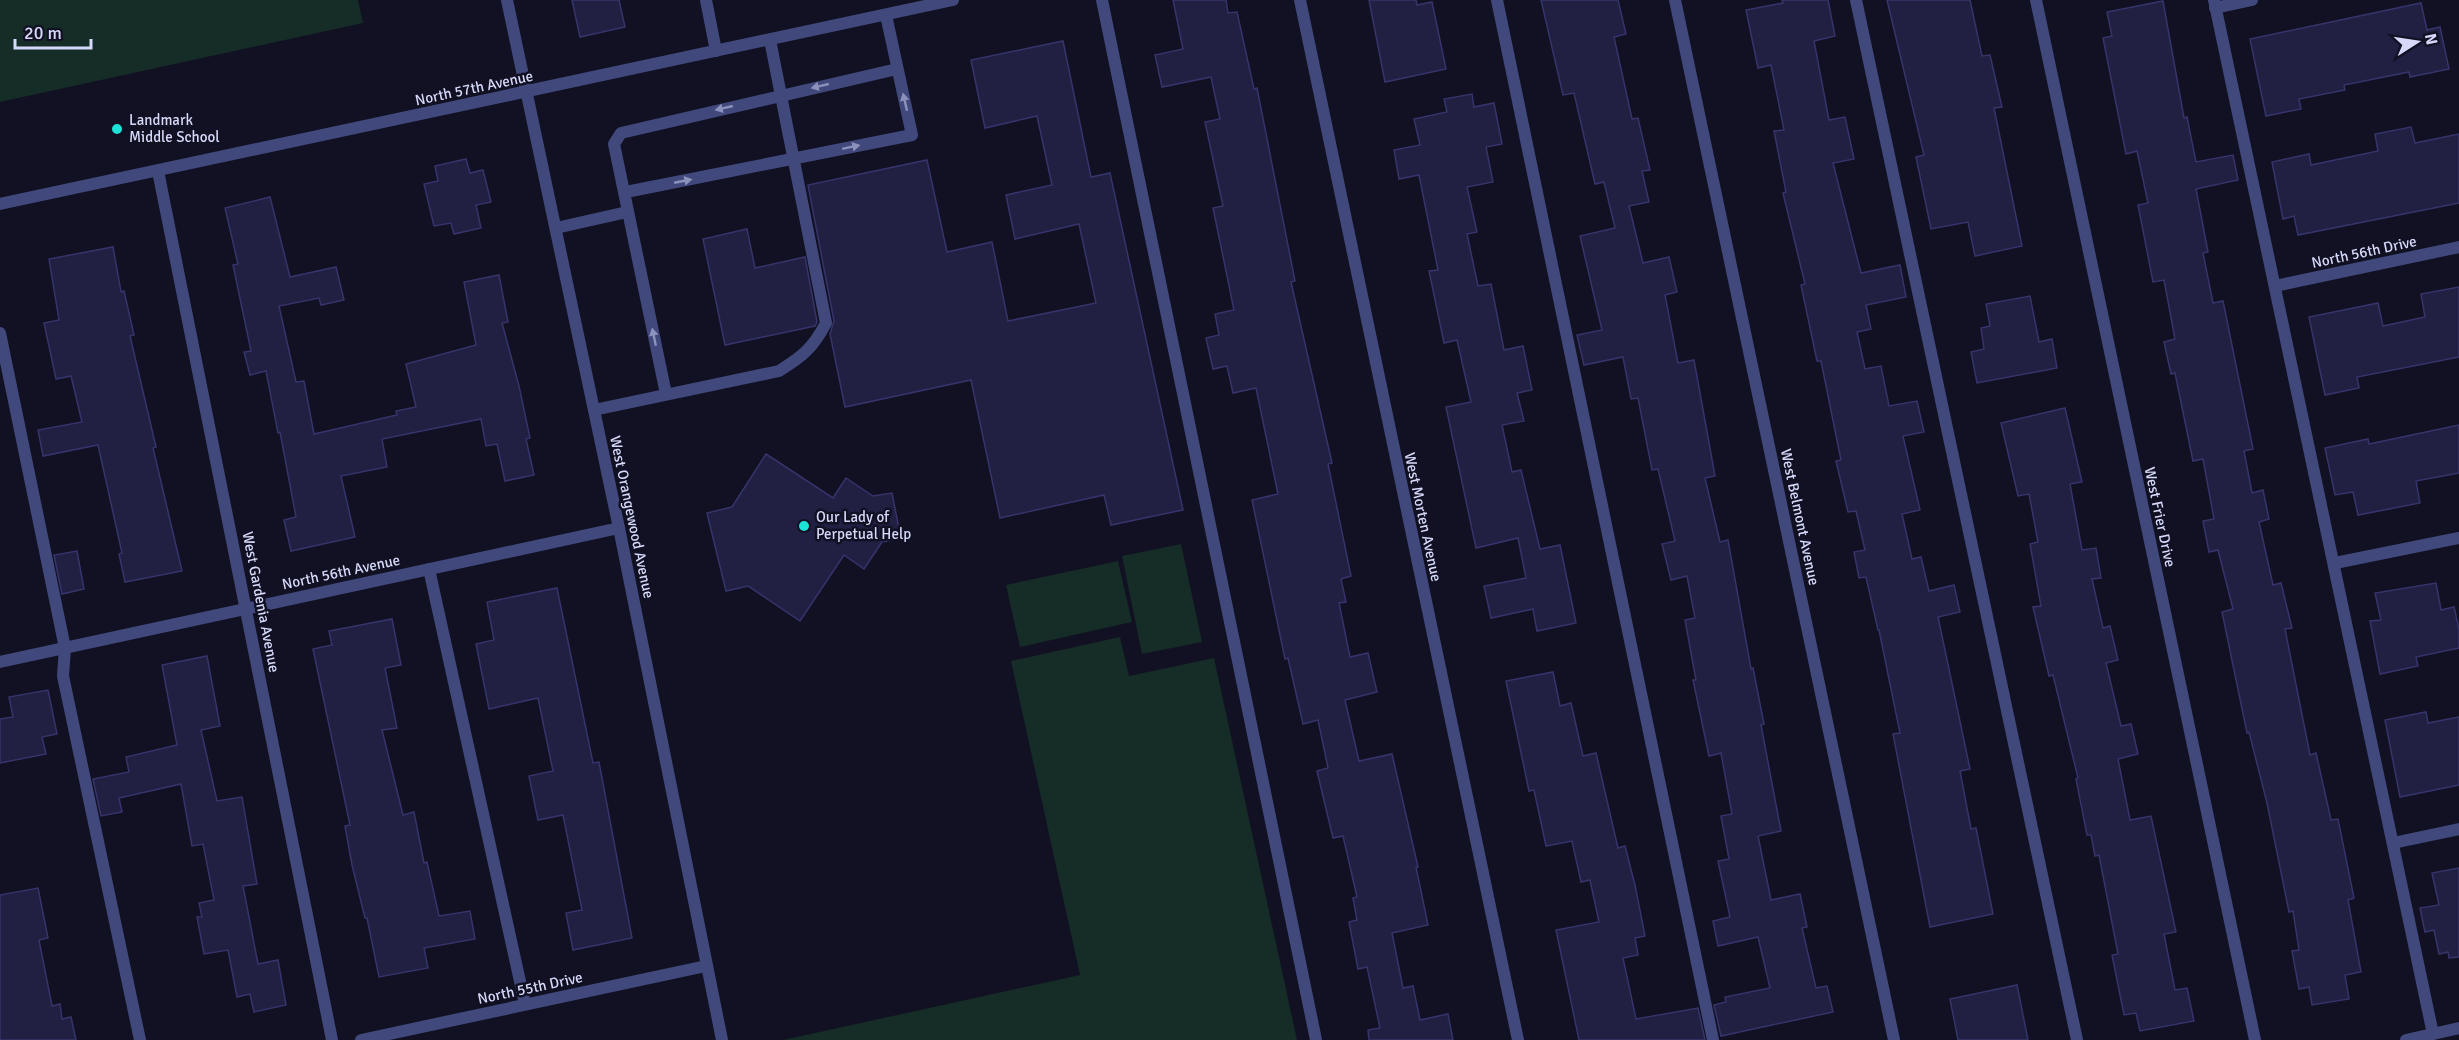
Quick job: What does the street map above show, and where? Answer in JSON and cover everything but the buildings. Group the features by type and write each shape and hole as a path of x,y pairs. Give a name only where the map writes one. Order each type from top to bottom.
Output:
{"street":[{"name":"West Orangewood Avenue","path":"507,0 619,528 722,1040"},
{"path":"706,0 716,51"},
{"name":"North 57th Avenue","path":"0,204 886,15 906,5 953,0"},
{"path":"1102,0 1316,1040"},
{"name":"West Morten Avenue","path":"1300,0 1518,1040"},
{"path":"1497,0 1713,1040"},
{"name":"West Belmont Avenue","path":"1675,0 1894,1040"},
{"path":"1856,0 2077,1040"},
{"name":"West Frier Drive","path":"2036,0 2255,1040"},
{"path":"2252,0 2214,4 2335,564 2433,1034"},
{"path":"626,192 912,135 886,15"},
{"path":"594,410 779,371 803,356 816,342 826,322 770,40"},
{"path":"666,394 627,212 626,192 614,144 621,132 897,69"},
{"name":"West Gardenia Avenue","path":"158,171 332,1040"},
{"path":"556,228 627,212"},
{"name":"North 56th Drive","path":"2275,286 2459,247"},
{"path":"0,333 65,648 63,676 140,1040"},
{"name":"North 56th Avenue","path":"0,662 619,528"},
{"path":"2335,564 2459,538"},
{"path":"429,569 525,1004"},
{"path":"2393,843 2459,829"},
{"name":"North 55th Drive","path":"361,1040 706,966"},
{"path":"2406,1040 2459,1028"}],"green space":[{"path":"0,0 358,0 363,23 0,102"},
{"path":"1181,544 1202,642 1142,654 1122,556"},
{"path":"1118,561 1132,622 1020,647 1006,585"},
{"path":"1120,637 1129,676 1214,658 1297,1040 783,1040 1080,975 1011,661"}],"place":[{"name":"Landmark Middle School","path":"117,129"},
{"name":"Our Lady of Perpetual Help","path":"804,526"}]}
